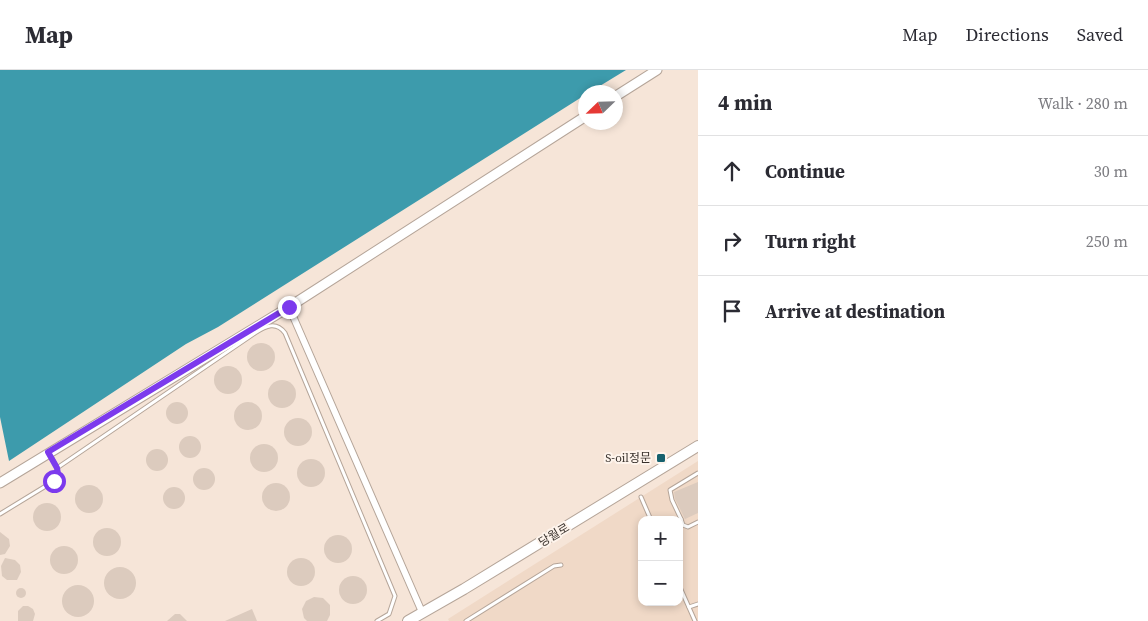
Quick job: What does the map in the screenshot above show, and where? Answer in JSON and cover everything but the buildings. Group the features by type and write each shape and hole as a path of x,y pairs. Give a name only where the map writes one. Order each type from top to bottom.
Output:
{"main road":[{"path":"623,92 657,70"},
{"path":"0,483 48,452 289,307 578,121"},
{"name":"당월로","path":"408,621 424,617 480,579 698,446"}],"street":[{"path":"289,307 424,617"}],"lane":[{"path":"57,468 256,332 274,325 281,327 285,332 394,596 389,614 377,621"},
{"path":"0,514 54,481 58,474 57,468 48,452"},
{"path":"678,516 670,490 698,473"},
{"path":"641,497 649,516"},
{"path":"683,525 688,527 698,522"},
{"path":"466,621 554,566 561,565"},
{"path":"683,594 695,621"},
{"path":"689,607 698,604"}],"shaded area":[{"path":"698,461 698,621 449,621 448,619"}],"water":[{"path":"0,70 626,70 601,85 578,85 578,99 218,327 186,344 9,461 0,417"}],"place":[{"name":"S-oil정문","path":"661,458"}],"route":[{"path":"54,481 58,474 57,468 48,452 289,307"}]}
